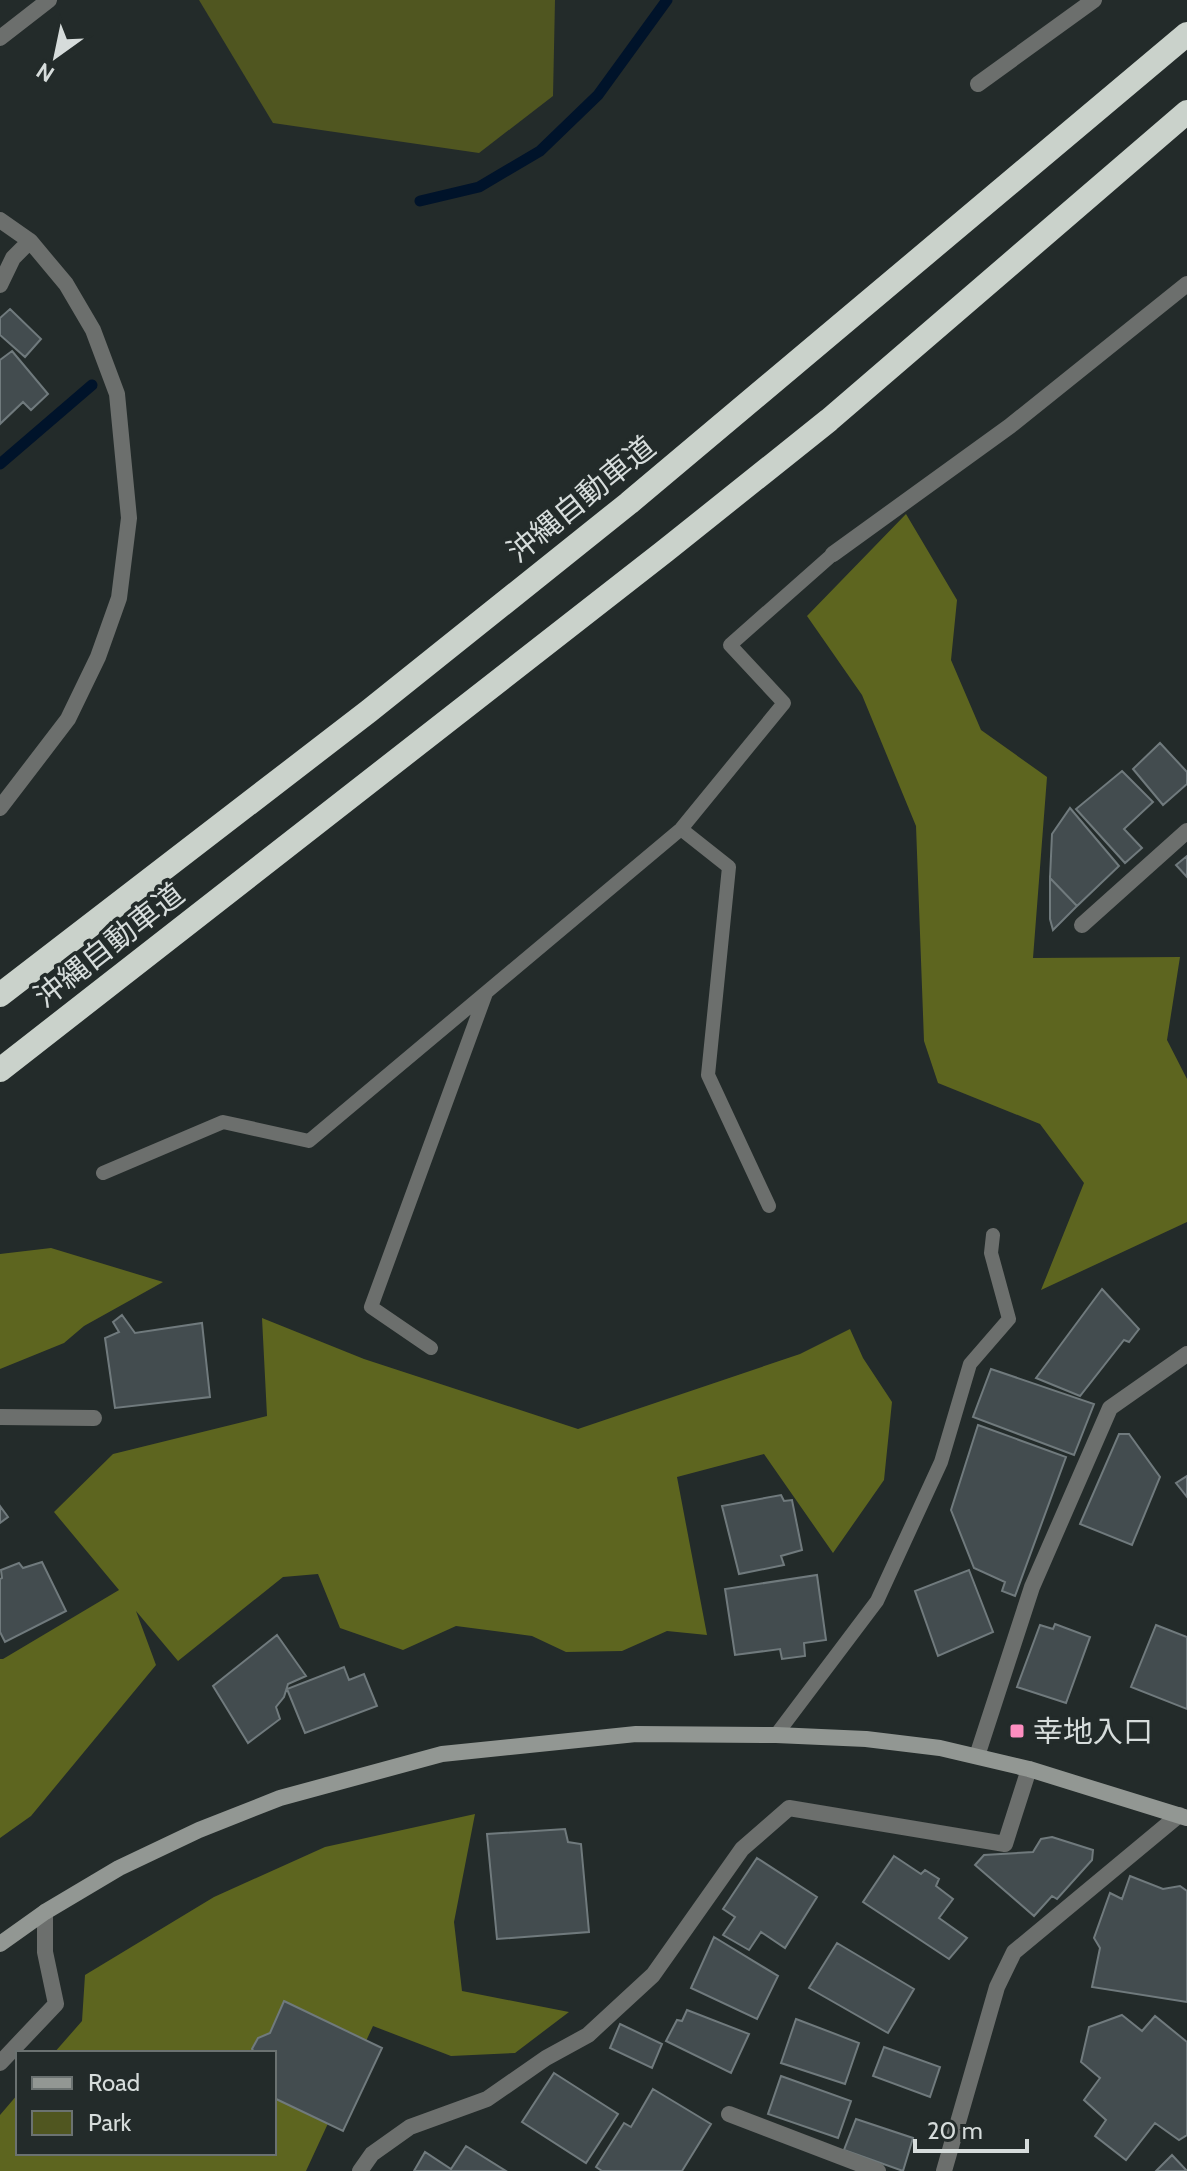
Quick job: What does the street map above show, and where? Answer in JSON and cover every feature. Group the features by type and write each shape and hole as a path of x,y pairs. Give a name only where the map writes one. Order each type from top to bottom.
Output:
{"highway":[{"name":"沖縄自動車道","path":"0,995 369,711 629,503 1187,34"},
{"name":"沖縄自動車道","path":"0,1070 829,420 1187,112"}],"main road":[{"path":"0,1944 45,1912 119,1868 199,1830 280,1798 442,1754 636,1734 866,1739 977,1756 1183,1816"}],"street":[{"path":"0,38 49,0"},
{"path":"978,84 1094,0"},
{"path":"0,220 30,241 66,284 93,330 117,394 129,518 119,598 98,657 68,719 0,808"},
{"path":"0,285 13,258 30,241"},
{"path":"833,554 1010,426 1187,284"},
{"path":"1082,925 1187,831"},
{"path":"977,1756 1032,1587 1110,1408 1187,1354"},
{"path":"0,1417 94,1418"},
{"path":"360,2171 372,2154 410,2127 487,2099 546,2058 588,2035 653,1975 742,1849 789,1808 1005,1844 1029,1769"},
{"path":"944,2171 997,1987 1014,1952 1183,1816"},
{"path":"0,2063 56,2004 45,1952 45,1912"},
{"path":"729,2114 878,2171"}],"lane":[{"path":"103,1173 223,1122 309,1141 681,829 784,703 730,645 833,554"},
{"path":"681,829 729,867 708,1075 769,1206"},
{"path":"431,1348 371,1307 486,993"},
{"path":"776,1735 877,1601 941,1462 970,1364 1009,1319 991,1253 993,1235"}],"green space":[{"path":"199,0 555,0 553,96 479,153 273,123"},
{"path":"906,514 957,600 951,660 981,730 1047,777 1033,958 1180,957 1167,1040 1187,1079 1187,1222 1041,1290 1084,1183 1040,1124 938,1083 924,1041 916,826 862,695 807,616"},
{"path":"51,1248 163,1282 84,1326 64,1343 0,1369 0,1254"},
{"path":"262,1318 364,1359 578,1429 800,1354 850,1329 863,1358 892,1402 884,1480 833,1553 764,1454 677,1477 707,1635 667,1631 622,1651 566,1652 532,1636 456,1626 403,1650 340,1628 318,1574 283,1577 178,1661 136,1611 156,1665 31,1816 0,1838 0,1659 119,1590 54,1512 113,1454 267,1416"},
{"path":"475,1814 454,1922 462,1991 569,2012 515,2053 451,2056 373,2026 306,2171 0,2171 0,2115 16,2096 16,2155 276,2155 276,2051 56,2051 82,2021 85,1975 214,1897 325,1847"}],"building":[{"path":"10,309 41,339 25,357 0,335 0,318"},
{"path":"12,351 48,394 31,410 23,402 0,424 0,360"},
{"path":"1160,743 1187,772 1187,784 1163,805 1133,769"},
{"path":"1122,771 1153,802 1124,829 1142,848 1125,863 1076,809"},
{"path":"1070,808 1119,866 1077,906 1050,878 1052,834"},
{"path":"1187,856 1187,877 1176,865"},
{"path":"1050,878 1077,906 1053,930 1050,919"},
{"path":"1102,1289 1139,1329 1129,1342 1124,1340 1080,1396 1036,1378"},
{"path":"122,1315 135,1333 202,1323 210,1397 115,1408 105,1338 119,1332 113,1322"},
{"path":"991,1369 1094,1404 1074,1455 973,1417"},
{"path":"978,1425 1066,1457 1015,1596 1002,1591 1005,1582 974,1568 951,1510"},
{"path":"1119,1434 1129,1434 1160,1477 1132,1545 1080,1524"},
{"path":"1187,1476 1187,1497 1176,1483"},
{"path":"781,1495 784,1501 792,1500 802,1550 781,1556 784,1565 739,1574 722,1506"},
{"path":"0,1506 8,1517 0,1523"},
{"path":"42,1562 66,1611 5,1642 0,1632 1,1570 19,1563 23,1568"},
{"path":"969,1570 993,1632 938,1656 915,1591"},
{"path":"817,1575 826,1640 804,1643 805,1656 782,1659 780,1649 735,1655 725,1589"},
{"path":"1055,1624 1090,1637 1066,1703 1017,1687 1040,1625 1053,1629"},
{"path":"1156,1625 1187,1637 1187,1709 1131,1687"},
{"path":"277,1635 306,1676 288,1684 284,1697 276,1707 280,1719 248,1743 213,1686"},
{"path":"344,1667 349,1680 364,1674 377,1706 305,1733 287,1689"},
{"path":"565,1829 568,1842 581,1844 589,1932 497,1939 487,1834"},
{"path":"1052,1837 1093,1850 1092,1860 1057,1899 1052,1896 1034,1916 975,1865 984,1855 1033,1852 1041,1839"},
{"path":"894,1856 921,1874 925,1870 939,1879 936,1886 953,1899 939,1918 967,1938 949,1959 863,1902"},
{"path":"757,1858 817,1897 785,1948 761,1932 749,1950 723,1935 735,1917 723,1909"},
{"path":"1130,1876 1163,1889 1180,1886 1187,1891 1187,2002 1092,1987 1100,1948 1094,1938 1110,1893 1122,1899"},
{"path":"714,1937 778,1976 757,2019 691,1988"},
{"path":"837,1943 914,1989 888,2033 809,1988"},
{"path":"284,2001 382,2048 343,2131 276,2099 276,2051 252,2049 258,2038 270,2033"},
{"path":"687,2010 749,2034 731,2073 666,2041 677,2020 682,2021"},
{"path":"1122,2015 1142,2031 1155,2016 1187,2042 1187,2135 1179,2140 1155,2123 1126,2160 1095,2136 1106,2120 1084,2100 1100,2078 1081,2062 1089,2027"},
{"path":"796,2019 859,2043 845,2084 781,2063"},
{"path":"620,2024 662,2044 652,2068 610,2048"},
{"path":"884,2047 940,2067 930,2097 873,2076"},
{"path":"554,2073 618,2114 586,2163 522,2122"},
{"path":"781,2076 851,2101 838,2138 768,2114"},
{"path":"653,2089 711,2124 682,2171 602,2171 596,2167 624,2123 631,2127"},
{"path":"856,2119 913,2138 903,2171 844,2150"},
{"path":"466,2146 506,2171 414,2171 425,2152 451,2169"},
{"path":"1172,2155 1187,2171 1156,2171"}],"waterway":[{"path":"420,201 479,187 540,151 598,95 667,0"},
{"path":"0,464 92,385"}],"place":[{"name":"幸地入口","path":"1017,1731"}]}
